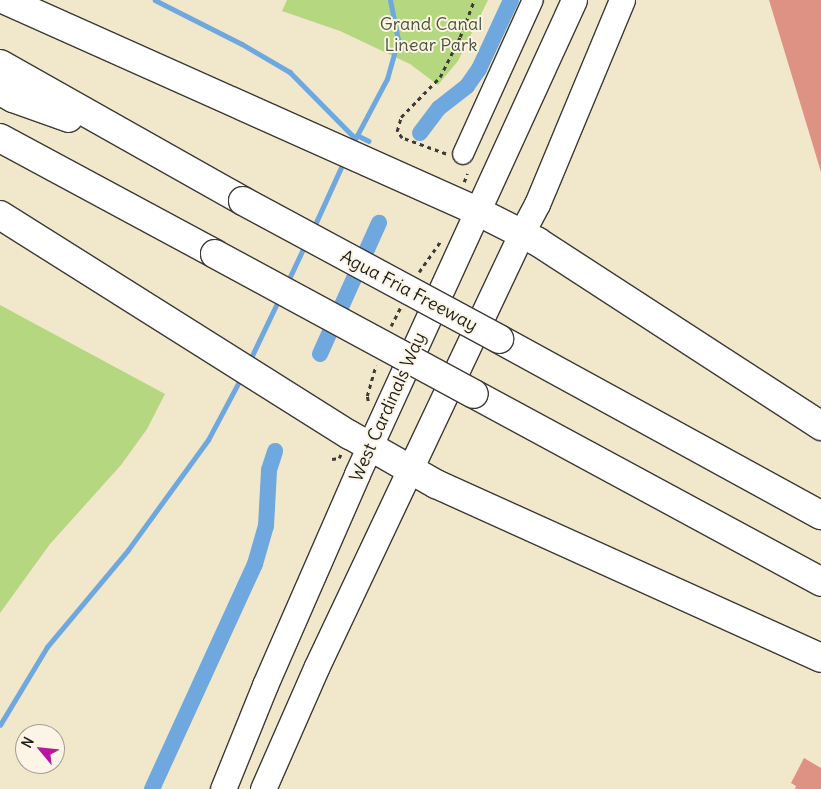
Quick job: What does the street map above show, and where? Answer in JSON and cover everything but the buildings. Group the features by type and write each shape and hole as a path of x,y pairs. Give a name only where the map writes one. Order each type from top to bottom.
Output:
{"highway":[{"path":"5,0 477,211 538,242 821,426"},
{"name":"Agua Fria Freeway","path":"0,64 243,201 821,515"},
{"path":"0,91 13,98 132,140"},
{"path":"0,117 106,195"},
{"path":"0,138 821,582"},
{"path":"0,215 180,330 411,470 475,502 821,658"}],"main road":[{"name":"West Cardinals Way","path":"223,789 265,685 370,446 574,0"},
{"path":"263,789 317,666 411,470 520,234 537,204 622,0"}],"lane":[{"path":"463,154 533,0"}],"path":[{"path":"429,150 402,138 397,131 401,117 440,77 460,37 474,0"},
{"path":"416,276 442,239"},
{"path":"387,334 403,301"},
{"path":"368,407 367,396 376,363"}],"green space":[{"name":"Grand Canal Linear Park","path":"287,0 488,0 458,61 438,85 410,64 340,31 282,11"},
{"path":"0,305 165,394 147,429 121,465 50,544 0,613"}],"waterway":[{"path":"155,0 242,44 290,72 355,138"},
{"path":"352,145 387,79 398,40 390,0"},
{"path":"420,133 439,108 467,86 479,69 511,0"},
{"path":"357,135 369,141"},
{"path":"313,229 344,161"},
{"path":"320,354 379,223"},
{"path":"287,283 305,245"},
{"path":"249,362 279,299"},
{"path":"0,725 47,647 128,550 208,440 241,378"},
{"path":"152,789 255,564 266,526 269,470 275,451"}]}
